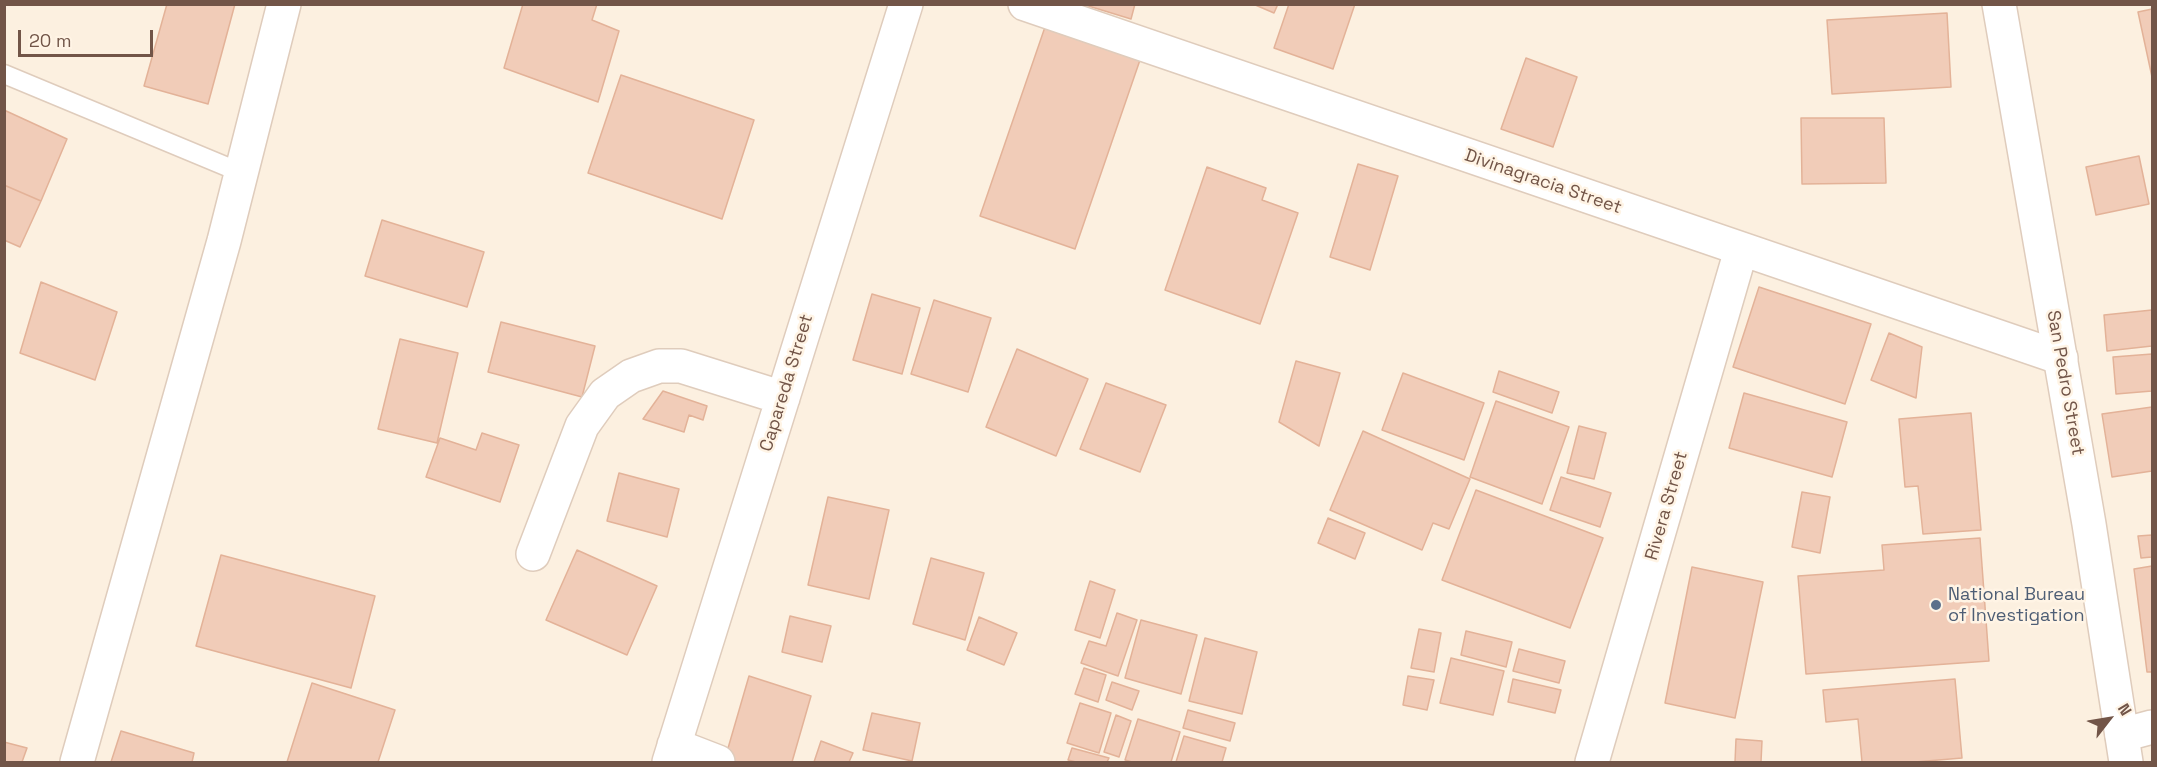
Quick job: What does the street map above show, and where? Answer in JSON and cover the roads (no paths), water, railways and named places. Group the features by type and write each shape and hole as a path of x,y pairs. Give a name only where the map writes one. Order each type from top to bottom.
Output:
{"street":[{"path":"77,762 242,173 284,4"},
{"name":"Capareda Street","path":"671,754 906,4"},
{"name":"Divinagracia Street","path":"1025,4 2061,358"},
{"name":"San Pedro Street","path":"1999,4 2061,358 2134,742"},
{"name":"Rivera Street","path":"1593,762 1742,250"},
{"path":"533,554 582,426 605,394 631,376 659,366 681,366 783,398"},
{"path":"671,754 718,762"}],"lane":[{"path":"4,74 242,173"}],"place":[{"name":"National Bureau of Investigation","path":"1936,605"}]}
